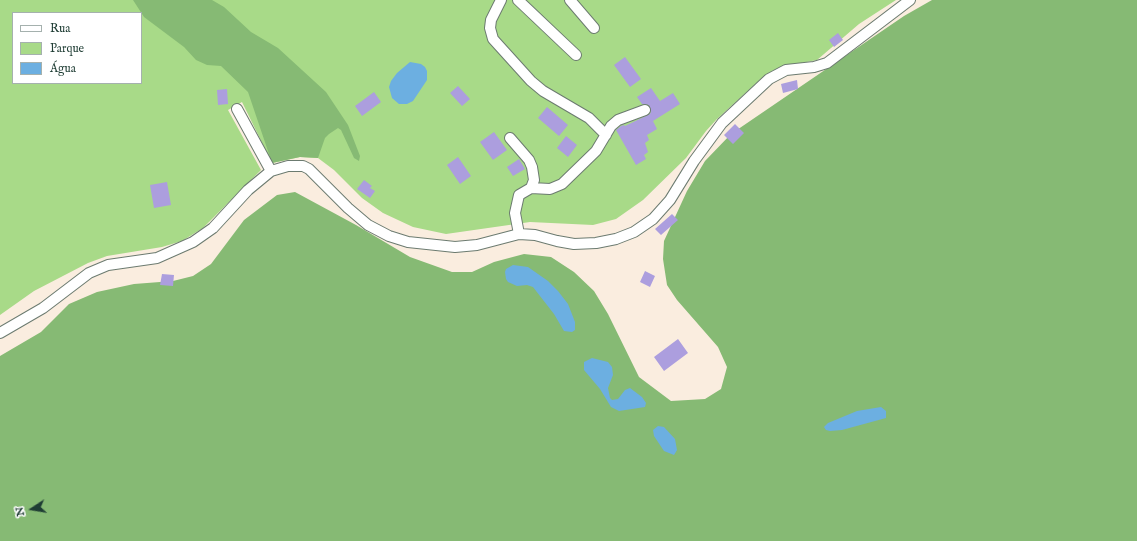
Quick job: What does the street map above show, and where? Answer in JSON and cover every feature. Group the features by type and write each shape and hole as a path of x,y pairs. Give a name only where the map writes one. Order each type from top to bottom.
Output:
{"street":[{"path":"501,0 491,20 490,28 493,39 531,81 543,91 589,118 606,135"},
{"path":"518,0 576,54"},
{"path":"570,0 594,28"},
{"path":"0,333 43,308 89,273 108,265 157,258 193,242 213,228 248,190 271,171 296,166 309,169 348,208 368,225 389,236 408,242 455,247 477,245 520,234 535,235 574,244 596,243 616,239 634,232 653,219 670,200 694,162 722,123 769,78 786,70 814,67 827,63 910,0"},
{"path":"237,109 271,171"},
{"path":"520,234 515,213 519,195 531,188 550,189 562,184 585,164 596,151 611,126 618,120 645,110"},
{"path":"510,138 529,160 532,167 534,177 531,188"}],"green space":[{"path":"0,0 896,0 859,24 817,60 786,66 772,71 763,77 717,119 686,158 643,200 616,219 593,225 530,222 446,234 413,227 383,213 362,198 334,170 318,158 300,157 272,163 242,102 228,110 261,170 203,228 182,241 162,247 107,256 88,263 34,291 0,315"},
{"path":"133,0 212,0 224,7 251,32 278,48 326,92 348,125 360,156 359,161 354,158 341,130 338,128 325,138 318,158 300,157 272,163 248,92 221,66 207,65 196,60 184,47 144,17"},
{"path":"932,0 1137,0 1137,541 0,541 0,356 41,332 69,304 97,292 134,284 173,281 193,276 211,264 244,220 277,195 295,192 356,225 410,257 452,272 472,272 494,262 524,254 551,257 574,272 594,291 608,314 639,377 671,401 705,399 721,389 727,367 718,347 677,300 667,285 663,259 664,241 687,191 705,161 731,134 904,16"}],"water":[{"path":"410,62 421,64 425,67 427,71 427,80 413,101 407,104 399,104 392,98 389,87 391,81 397,73"},
{"path":"513,265 528,267 548,281 558,291 568,304 575,322 575,330 572,332 564,331 554,314 533,287 527,285 517,286 508,282 505,272 506,269"},
{"path":"592,358 608,362 612,367 613,375 608,388 610,398 612,400 618,399 625,390 630,388 642,397 646,403 645,407 619,411 611,407 600,389 584,370 584,362"},
{"path":"881,407 886,411 886,418 842,430 830,431 826,430 824,427 828,423 857,411"},
{"path":"658,426 664,427 675,439 677,450 674,455 664,451 654,436 653,430"}],"building":[{"path":"838,33 843,40 834,47 829,40"},
{"path":"625,57 641,79 630,87 614,65"},
{"path":"797,80 798,89 783,93 781,84"},
{"path":"458,86 470,99 462,106 450,93"},
{"path":"651,88 660,101 673,93 680,104 653,121 657,129 647,135 649,140 645,143 648,152 644,155 646,159 636,165 616,130 621,126 625,126 650,114 651,111 649,105 642,104 637,97"},
{"path":"227,89 228,104 218,105 217,90"},
{"path":"374,92 381,102 362,116 355,106"},
{"path":"547,107 568,125 559,136 538,118"},
{"path":"735,124 744,133 733,144 724,135"},
{"path":"494,132 507,150 493,160 480,142"},
{"path":"566,136 577,145 568,157 557,148"},
{"path":"458,157 471,176 460,184 447,165"},
{"path":"519,159 525,169 513,176 507,167"},
{"path":"364,180 372,186 370,188 375,191 370,198 357,189"},
{"path":"167,182 171,205 154,208 150,185"},
{"path":"672,214 678,220 661,235 655,229"},
{"path":"645,271 655,276 650,287 640,282"},
{"path":"162,274 174,275 173,286 160,285"},
{"path":"678,339 688,353 664,371 654,357"}]}
